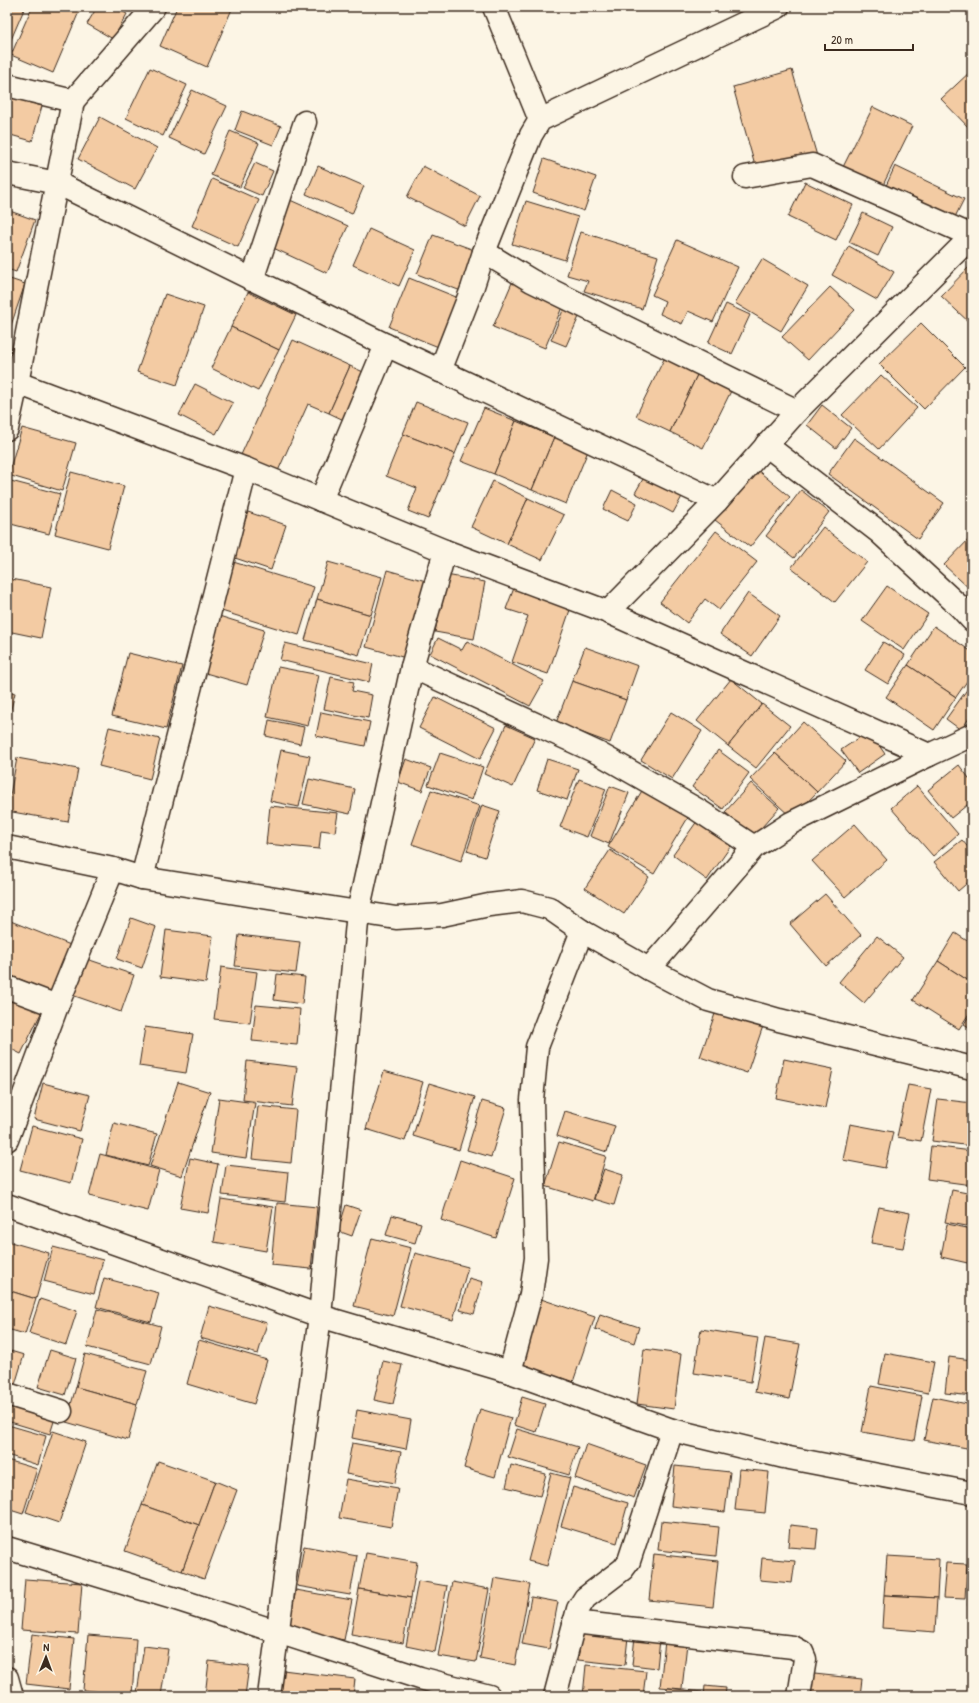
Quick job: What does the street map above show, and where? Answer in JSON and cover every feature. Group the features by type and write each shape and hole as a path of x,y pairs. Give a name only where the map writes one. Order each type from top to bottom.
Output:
{"street":[{"path":"7,429 12,381 57,183 73,101 154,7"},
{"path":"494,7 540,120"},
{"path":"440,371 472,289 484,252 531,135 540,120 778,7"},
{"path":"7,85 73,101"},
{"path":"252,280 305,122"},
{"path":"608,612 717,501 797,411 972,236 812,165 745,176"},
{"path":"7,173 57,183 386,345 717,501"},
{"path":"484,252 532,281 797,411"},
{"path":"321,500 386,345"},
{"path":"12,381 246,469 445,551 608,612 929,755"},
{"path":"766,445 879,532 972,620"},
{"path":"142,878 246,469"},
{"path":"269,1696 320,1316 358,912 412,668 445,551"},
{"path":"412,668 598,753 698,810 754,847"},
{"path":"649,969 754,847 791,823 972,735"},
{"path":"7,847 113,869 142,878 396,918 442,915 489,905 522,901 549,908 582,931 708,1000 779,1020 972,1068"},
{"path":"7,1140 57,1006 113,869"},
{"path":"510,1372 531,1294 536,1258 532,1100 537,1047 582,931"},
{"path":"7,987 57,1006"},
{"path":"7,1205 320,1316 510,1372 672,1430 784,1457 972,1493"},
{"path":"7,1394 61,1411"},
{"path":"555,1696 578,1609 585,1598 623,1569 629,1561 672,1430"},
{"path":"7,1548 278,1631 420,1678 489,1696"},
{"path":"574,1622 793,1647 802,1652 805,1659 799,1696"},
{"path":"7,1678 12,1696"}],"building":[{"path":"7,7 25,7 7,49"},
{"path":"32,7 81,7 53,73 11,55"},
{"path":"97,7 114,7 127,14 113,39 87,24"},
{"path":"177,7 227,7 232,9 207,67 160,46"},
{"path":"150,68 187,85 163,136 126,118"},
{"path":"792,70 817,156 757,173 733,87"},
{"path":"972,70 972,131 941,99"},
{"path":"192,90 227,106 204,154 169,138"},
{"path":"7,96 42,106 32,141 7,134"},
{"path":"873,107 912,126 882,187 843,167"},
{"path":"242,111 281,126 273,145 235,130"},
{"path":"100,117 157,148 135,189 78,159"},
{"path":"230,131 259,143 240,187 211,175"},
{"path":"544,159 596,177 584,211 533,193"},
{"path":"255,163 273,171 262,196 243,188"},
{"path":"318,166 364,186 352,214 306,194"},
{"path":"423,166 480,196 465,226 407,197"},
{"path":"895,166 964,199 953,221 885,188"},
{"path":"212,179 259,200 238,247 192,226"},
{"path":"805,182 853,205 836,240 788,217"},
{"path":"290,200 348,226 327,273 269,246"},
{"path":"526,201 578,217 565,260 512,244"},
{"path":"7,210 35,220 16,272 7,269"},
{"path":"863,213 892,227 878,256 849,242"},
{"path":"369,229 415,250 399,286 353,265"},
{"path":"581,232 658,256 642,309 584,291 588,281 567,275"},
{"path":"433,235 477,251 461,291 417,274"},
{"path":"677,240 738,267 713,322 688,311 682,324 660,314 665,301 652,295"},
{"path":"849,246 894,272 877,300 832,275"},
{"path":"762,259 808,286 781,331 735,303"},
{"path":"972,264 972,325 941,296"},
{"path":"7,278 25,284 7,337"},
{"path":"409,278 461,299 441,348 389,327"},
{"path":"514,278 565,300 545,348 493,327"},
{"path":"830,287 855,310 808,360 782,337"},
{"path":"248,292 296,315 279,350 231,327"},
{"path":"165,294 204,307 177,385 137,372"},
{"path":"566,303 582,310 566,346 551,340"},
{"path":"726,304 750,315 732,354 708,343"},
{"path":"921,323 965,367 924,409 879,364"},
{"path":"231,327 279,350 258,391 211,368"},
{"path":"293,340 350,366 329,413 308,404 278,471 241,455"},
{"path":"665,357 698,373 670,432 636,416"},
{"path":"350,366 370,375 348,422 329,413"},
{"path":"698,373 732,389 703,448 670,432"},
{"path":"881,375 917,408 879,449 842,415"},
{"path":"195,384 233,403 216,434 179,415"},
{"path":"416,402 468,422 455,454 403,434"},
{"path":"822,405 851,428 836,448 807,425"},
{"path":"484,408 516,421 494,474 461,461"},
{"path":"516,421 554,437 532,490 494,474"},
{"path":"22,428 76,443 62,491 8,475"},
{"path":"403,434 455,454 428,519 408,511 417,488 386,476"},
{"path":"554,437 588,451 566,504 532,490"},
{"path":"854,438 944,503 918,539 828,474"},
{"path":"756,469 790,497 750,547 715,520"},
{"path":"71,472 124,486 108,548 55,534"},
{"path":"647,472 684,493 673,513 635,493"},
{"path":"7,480 60,494 49,534 7,523"},
{"path":"493,481 528,498 507,544 471,527"},
{"path":"612,490 637,503 628,521 603,509"},
{"path":"801,490 829,512 794,558 766,536"},
{"path":"528,498 564,515 542,560 507,544"},
{"path":"248,512 286,525 271,570 232,557"},
{"path":"823,527 867,562 835,602 791,568"},
{"path":"716,531 757,562 719,610 705,599 687,623 660,602"},
{"path":"972,536 972,591 944,565"},
{"path":"230,561 314,587 299,635 215,609"},
{"path":"328,562 382,577 371,615 317,599"},
{"path":"387,570 426,581 406,658 366,647"},
{"path":"446,575 485,582 474,639 435,632"},
{"path":"7,578 51,587 41,638 7,631"},
{"path":"887,586 928,614 904,650 862,621"},
{"path":"514,588 571,607 548,674 512,662 528,616 506,609"},
{"path":"748,593 780,616 752,656 720,634"},
{"path":"317,599 371,615 359,655 305,640"},
{"path":"219,616 264,630 247,685 202,672"},
{"path":"934,626 972,652 972,674 956,697 908,665"},
{"path":"438,638 462,650 467,641 544,681 530,706 430,654"},
{"path":"883,642 905,655 888,684 865,670"},
{"path":"285,643 373,664 369,682 280,660"},
{"path":"585,647 638,666 626,700 572,681"},
{"path":"128,653 182,666 166,729 112,716"},
{"path":"908,665 956,697 934,730 886,697"},
{"path":"278,667 319,675 308,726 267,717"},
{"path":"331,677 354,682 352,691 372,695 368,718 324,709"},
{"path":"731,679 762,704 728,746 697,721"},
{"path":"572,681 626,700 610,743 556,723"},
{"path":"971,684 972,714 961,730 946,719"},
{"path":"7,691 15,693 7,725"},
{"path":"435,697 496,728 480,759 419,728"},
{"path":"762,704 790,726 756,768 728,746"},
{"path":"321,712 370,722 365,746 316,736"},
{"path":"671,712 702,731 672,779 641,760"},
{"path":"269,720 304,727 300,744 266,736"},
{"path":"803,722 846,761 817,792 775,753"},
{"path":"506,725 535,738 513,787 484,774"},
{"path":"109,727 160,739 150,779 99,766"},
{"path":"869,731 885,754 858,773 841,750"},
{"path":"281,750 310,756 299,807 270,801"},
{"path":"718,750 749,773 723,809 692,787"},
{"path":"440,753 483,767 472,800 428,785"},
{"path":"775,753 817,792 792,818 750,779"},
{"path":"17,758 78,769 68,822 7,811"},
{"path":"406,759 431,768 422,791 398,782"},
{"path":"547,759 578,769 567,800 537,790"},
{"path":"959,765 972,782 972,801 951,818 928,790"},
{"path":"309,779 355,789 350,814 303,804"},
{"path":"579,779 606,789 587,837 560,827"},
{"path":"751,783 779,808 753,837 725,812"},
{"path":"610,786 629,793 609,844 590,836"},
{"path":"917,786 958,834 933,856 891,808"},
{"path":"643,789 689,816 654,874 608,847"},
{"path":"431,790 480,806 461,861 412,844"},
{"path":"482,805 500,811 485,857 467,851"},
{"path":"270,806 338,813 335,832 321,830 319,849 266,844"},
{"path":"700,817 735,840 707,880 673,855"},
{"path":"855,824 887,860 845,897 812,861"},
{"path":"962,840 972,852 972,879 958,891 934,862"},
{"path":"610,850 649,877 624,914 585,888"},
{"path":"825,894 861,935 826,966 790,924"},
{"path":"131,918 156,927 142,968 117,959"},
{"path":"8,920 73,946 54,993 7,974"},
{"path":"166,930 213,936 206,983 160,977"},
{"path":"955,933 972,944 972,983 938,961"},
{"path":"239,935 300,942 296,973 235,966"},
{"path":"877,936 903,957 864,1003 839,982"},
{"path":"81,957 134,975 121,1012 69,994"},
{"path":"938,961 972,983 972,1009 959,1029 913,1000"},
{"path":"221,967 257,972 250,1023 214,1019"},
{"path":"277,974 305,977 302,1004 274,1000"},
{"path":"7,995 42,1011 21,1054 7,1047"},
{"path":"256,1005 300,1009 297,1045 252,1041"},
{"path":"717,1008 764,1023 747,1073 700,1057"},
{"path":"972,1011 972,1029 964,1024"},
{"path":"145,1027 193,1034 186,1073 139,1066"},
{"path":"784,1059 833,1069 825,1108 776,1098"},
{"path":"247,1061 297,1067 292,1106 243,1100"},
{"path":"384,1071 423,1082 405,1141 366,1129"},
{"path":"178,1082 210,1092 182,1176 150,1166"},
{"path":"43,1083 90,1095 80,1131 34,1119"},
{"path":"429,1083 475,1097 459,1150 413,1136"},
{"path":"908,1085 931,1089 921,1141 897,1137"},
{"path":"219,1098 255,1103 246,1158 211,1153"},
{"path":"938,1099 972,1103 972,1146 932,1141"},
{"path":"482,1101 506,1108 491,1157 467,1150"},
{"path":"258,1106 296,1110 291,1163 252,1159"},
{"path":"565,1111 615,1126 607,1152 557,1136"},
{"path":"114,1123 157,1134 148,1166 106,1155"},
{"path":"850,1124 893,1132 885,1168 843,1160"},
{"path":"32,1126 82,1139 71,1183 20,1170"},
{"path":"559,1142 606,1156 593,1201 545,1186"},
{"path":"931,1146 972,1151 972,1185 927,1179"},
{"path":"100,1154 159,1170 148,1211 89,1196"},
{"path":"190,1158 218,1164 208,1213 180,1208"},
{"path":"460,1160 515,1178 496,1238 441,1220"},
{"path":"226,1165 288,1172 285,1202 222,1195"},
{"path":"604,1169 623,1175 614,1205 594,1199"},
{"path":"952,1190 972,1194 972,1227 945,1222"},
{"path":"221,1199 273,1207 266,1251 214,1242"},
{"path":"277,1203 317,1207 311,1269 271,1265"},
{"path":"346,1205 361,1210 352,1236 338,1231"},
{"path":"879,1207 910,1213 903,1248 871,1243"},
{"path":"392,1215 421,1223 415,1243 386,1235"},
{"path":"947,1224 972,1229 972,1264 941,1257"},
{"path":"372,1238 411,1248 393,1316 354,1306"},
{"path":"7,1241 49,1253 36,1299 7,1290"},
{"path":"53,1247 103,1260 94,1294 44,1281"},
{"path":"415,1253 468,1267 453,1320 400,1306"},
{"path":"104,1278 159,1293 151,1322 96,1307"},
{"path":"469,1278 483,1282 474,1314 460,1310"},
{"path":"7,1290 36,1299 25,1334 7,1329"},
{"path":"538,1298 595,1317 573,1382 516,1363"},
{"path":"40,1299 77,1311 66,1345 29,1333"},
{"path":"209,1306 267,1323 258,1354 200,1338"},
{"path":"97,1309 161,1326 151,1364 87,1347"},
{"path":"600,1314 639,1327 634,1343 595,1329"},
{"path":"701,1329 758,1338 751,1382 694,1373"},
{"path":"765,1338 800,1344 789,1399 755,1392"},
{"path":"199,1340 267,1360 254,1404 187,1384"},
{"path":"644,1349 681,1354 674,1409 637,1404"},
{"path":"7,1350 24,1355 14,1388 7,1386"},
{"path":"50,1350 76,1358 65,1395 38,1387"},
{"path":"885,1353 934,1362 928,1393 879,1384"},
{"path":"85,1354 147,1371 137,1404 76,1387"},
{"path":"949,1357 972,1360 972,1396 945,1393"},
{"path":"383,1361 402,1365 393,1404 374,1400"},
{"path":"871,1386 922,1396 914,1441 862,1432"},
{"path":"76,1387 137,1404 128,1440 66,1422"},
{"path":"522,1397 545,1404 536,1432 514,1425"},
{"path":"933,1397 972,1405 972,1449 924,1440"},
{"path":"7,1400 56,1415 50,1434 7,1421"},
{"path":"480,1409 511,1418 495,1477 464,1468"},
{"path":"357,1410 411,1420 406,1449 352,1438"},
{"path":"8,1425 46,1436 38,1465 7,1455"},
{"path":"517,1429 578,1447 569,1475 508,1457"},
{"path":"53,1431 86,1442 59,1523 26,1512"},
{"path":"352,1443 401,1452 395,1483 346,1474"},
{"path":"586,1444 646,1465 634,1498 575,1478"},
{"path":"7,1460 37,1469 23,1514 7,1509"},
{"path":"158,1461 215,1481 199,1525 142,1505"},
{"path":"511,1465 546,1474 540,1496 506,1487"},
{"path":"675,1466 730,1472 725,1512 671,1506"},
{"path":"739,1469 769,1472 765,1513 735,1510"},
{"path":"551,1473 570,1478 547,1566 528,1561"},
{"path":"346,1479 398,1488 391,1527 339,1518"},
{"path":"215,1481 237,1490 204,1579 182,1571"},
{"path":"573,1487 628,1503 617,1543 561,1526"},
{"path":"142,1505 199,1525 182,1571 125,1551"},
{"path":"661,1521 719,1527 716,1556 658,1550"},
{"path":"790,1525 818,1528 816,1549 788,1547"},
{"path":"304,1546 357,1556 350,1595 297,1586"},
{"path":"366,1553 417,1562 411,1598 359,1589"},
{"path":"654,1554 718,1561 713,1607 649,1600"},
{"path":"887,1556 939,1559 937,1598 884,1595"},
{"path":"762,1558 795,1561 792,1583 760,1580"},
{"path":"946,1563 967,1564 965,1599 943,1598"},
{"path":"970,1572 972,1572 972,1606 968,1606"},
{"path":"494,1578 530,1584 515,1665 480,1658"},
{"path":"25,1579 82,1583 78,1634 21,1630"},
{"path":"418,1581 447,1586 435,1652 406,1646"},
{"path":"452,1582 489,1589 476,1662 438,1656"},
{"path":"359,1589 411,1598 403,1643 351,1634"},
{"path":"296,1590 352,1600 344,1640 288,1630"},
{"path":"884,1595 937,1598 935,1632 882,1628"},
{"path":"531,1597 558,1602 549,1649 522,1644"},
{"path":"581,1633 628,1637 625,1665 578,1660"},
{"path":"32,1634 74,1639 69,1689 26,1684"},
{"path":"88,1635 136,1639 132,1695 83,1690"},
{"path":"635,1636 660,1639 657,1668 632,1665"},
{"path":"665,1641 687,1643 682,1689 660,1687"},
{"path":"144,1646 168,1649 161,1696 137,1693"},
{"path":"209,1661 249,1666 245,1696 205,1696"},
{"path":"586,1665 646,1671 643,1696 583,1696"},
{"path":"283,1670 355,1679 353,1696 280,1696"},
{"path":"805,1673 862,1679 860,1696 803,1696"},
{"path":"705,1686 726,1688 725,1696 704,1696"},
{"path":"667,1688 702,1692 701,1696 666,1696"}]}
